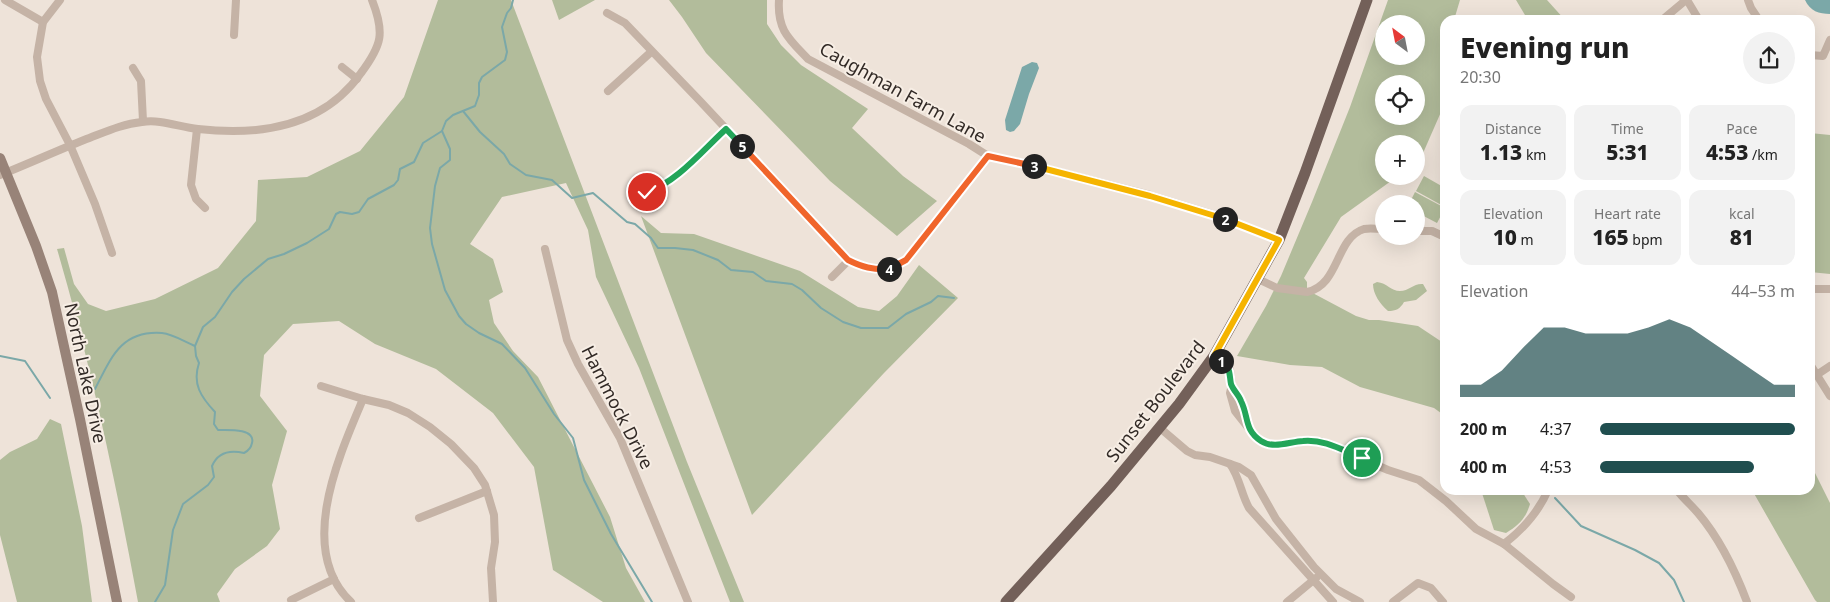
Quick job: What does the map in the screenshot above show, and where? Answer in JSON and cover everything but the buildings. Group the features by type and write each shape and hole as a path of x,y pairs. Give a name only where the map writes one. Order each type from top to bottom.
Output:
{"main road":[{"name":"Sunset Boulevard","path":"1006,602 1111,486 1160,428 1214,356 1279,240 1367,0"},
{"name":"North Lake Drive","path":"0,158 3,174 36,246 52,292 117,602"}],"street":[{"path":"6,0 43,22"},
{"path":"60,0 43,22 37,57 40,81 46,99 70,145 96,204 112,253"},
{"path":"234,35 236,0"},
{"path":"3,174 107,130 143,121 177,124 197,129 246,132 288,125 306,118 325,107 357,79 371,60 381,29 372,0"},
{"name":"Caughman Farm Lane","path":"779,0 778,17 782,28 791,42 808,59 969,144 988,156 1023,163 1209,213 1279,240"},
{"path":"1668,15 1687,0 1696,15"},
{"path":"1748,0 1756,15"},
{"path":"607,12 625,23 848,260 865,268 874,270 888,269 906,260 988,156"},
{"path":"1815,55 1823,56 1830,40"},
{"path":"608,91 651,52"},
{"path":"342,67 357,79"},
{"path":"133,68 141,81 143,121"},
{"path":"197,129 191,185 196,199 205,208"},
{"path":"647,192 658,188 674,177 726,129"},
{"path":"1258,279 1277,288 1311,291 1326,282 1352,237 1367,228 1375,228"},
{"path":"1425,231 1432,231 1440,235"},
{"name":"Hammock Drive","path":"545,249 567,340 578,364 624,446 688,602"},
{"path":"832,277 848,260"},
{"path":"1815,289 1830,289"},
{"path":"1214,356 1226,363 1230,370 1232,385 1230,394 1233,406 1254,435 1266,444 1280,445 1304,441 1320,441 1388,470 1419,480 1446,501 1476,529 1504,544 1552,584 1571,597"},
{"path":"1818,374 1830,366"},
{"path":"1815,370 1830,396"},
{"path":"321,386 363,399 390,404 430,427 466,458 482,479 488,492 495,528 491,568 492,602"},
{"path":"351,602 342,593 334,579 326,554 325,537 328,500 337,462 363,399"},
{"path":"1160,428 1187,451 1195,455 1210,457 1246,470 1290,539 1336,589 1360,602"},
{"path":"1230,464 1238,477 1242,495 1249,508 1333,602"},
{"path":"419,518 488,492"},
{"path":"1504,544 1524,526 1545,495"},
{"path":"1682,495 1698,513 1718,541 1735,571 1747,602"},
{"path":"1287,602 1321,574"},
{"path":"291,600 334,579"},
{"path":"1394,602 1418,583 1431,588 1443,602"}],"green space":[{"path":"438,0 511,0 687,462 744,602 730,602 639,368 596,277 588,230 566,183 502,197 470,244 493,259 503,292 489,300 494,323 513,351 538,377 610,517 626,568 645,602 603,602 553,570 534,467 493,413 436,369 375,344 339,321 293,324 264,355 260,396 287,431 272,485 280,529 267,546 235,569 217,594 220,602 138,602 102,424 81,336 57,249 64,248 74,284 88,304 106,311 155,299 218,268 256,221 258,180 307,177 360,151 404,97"},
{"path":"552,0 595,0 559,20"},
{"path":"669,0 767,0 767,24 781,45 801,65 868,109 852,128 903,176 937,201 897,236 830,181 706,53"},
{"path":"1388,0 1460,0 1456,15 1440,15 1440,114 1425,149 1425,135 1375,135 1375,185 1385,185 1341,217 1304,278 1307,282 1307,290 1356,316 1369,320 1418,326 1440,341 1440,412 1434,408 1360,387 1322,367 1290,365 1237,356 1281,276 1350,107 1375,37 1375,65 1425,65 1425,15 1383,15"},
{"path":"1516,0 1547,0 1560,15 1525,15"},
{"path":"1815,134 1830,135 1830,274 1815,272"},
{"path":"1425,177 1440,185 1440,204 1416,191 1419,185 1425,185"},
{"path":"1425,197 1440,205 1440,217 1437,223 1425,217"},
{"path":"641,216 661,233 694,234 800,271 858,307 879,311 897,296 919,265 958,298 884,373 752,515"},
{"path":"1377,282 1400,291 1423,284 1427,291 1416,300 1404,302 1398,309 1388,311 1374,291 1373,284"},
{"path":"50,419 61,424 82,526 92,602 17,602 0,535 0,460 10,452 37,439"},
{"path":"1815,473 1830,503 1830,602 1817,602 1755,495 1815,495"},
{"path":"1483,495 1524,495 1530,504 1524,517 1518,524 1506,533 1494,530"}],"water":[{"path":"1805,0 1830,0 1830,14 1815,11 1809,7"},
{"path":"1032,62 1037,63 1039,68 1020,124 1014,131 1010,132 1006,130 1005,120 1022,67"}],"waterway":[{"path":"155,602 165,585 173,530 183,504 208,485 214,477 212,466 221,455 230,452 244,453 252,443 252,438 245,432 218,430 214,424 215,412 199,390 197,384 199,363 195,346 203,327 215,317 232,292 244,279 268,259 307,243 329,229 336,214 340,212 352,214 359,212 368,199 394,185 398,180 400,169 414,162 423,143 442,131 446,121 453,115 475,106 479,95 479,83 482,77 505,60 507,52 502,27 513,0"},
{"path":"463,111 480,132 504,154 510,164 526,175 552,180 572,198 593,193 627,222 635,224 651,238 658,248 693,250 718,260 731,270 753,272 766,281 792,284 802,290 821,308 843,322 861,328 888,328 906,314 931,302 938,296 954,298"},
{"path":"442,131 450,149 450,160 440,168 435,186 430,228 432,244 445,290 459,316 466,324 479,333 502,344 525,368 554,414 573,438 584,480 611,534 652,602"},
{"path":"95,389 112,357 119,348 136,336 148,333 162,333 175,336 195,346"},
{"path":"0,356 25,361 50,398"},
{"path":"1555,498 1581,526 1659,563 1674,580 1684,602"}],"route":[{"path":"647,192 658,188 674,177 726,129 848,260 874,270 888,269 906,260 988,156 1023,163 1209,213 1279,240 1214,356 1226,363 1230,370 1232,385 1243,405 1246,424 1254,435 1266,444 1280,445 1304,441 1320,441 1362,458"}]}
